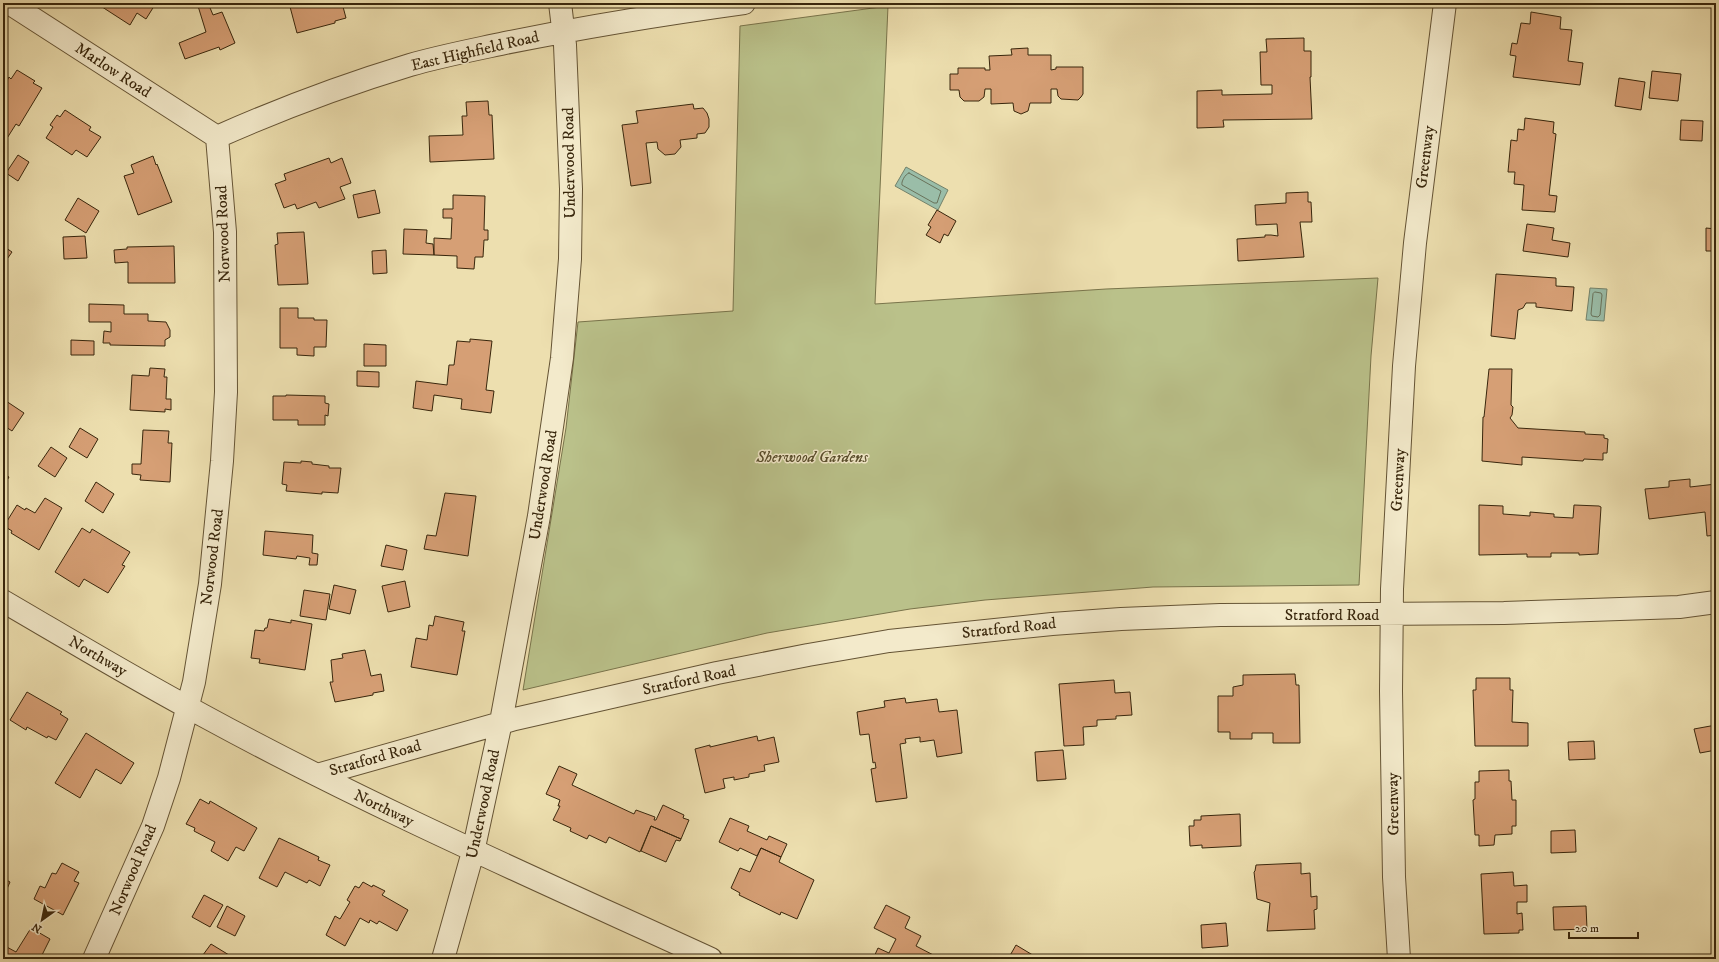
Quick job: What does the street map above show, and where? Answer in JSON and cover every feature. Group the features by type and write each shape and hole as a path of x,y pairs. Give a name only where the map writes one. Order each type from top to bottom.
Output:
{"street":[{"name":"Marlow Road","path":"9,3 217,137"},
{"name":"Underwood Road","path":"443,959 473,852 501,722 539,516 558,391 566,319 570,259 571,189 569,108 564,31 560,3"},
{"name":"East Highfield Road","path":"217,137 266,115 312,97 411,65 564,31 744,3"},
{"name":"Greenway","path":"1399,959 1394,877 1390,691 1391,615 1404,366 1421,185 1445,3"},
{"name":"Norwood Road","path":"94,959 153,826 170,778 195,674 213,555 222,461 226,392 224,232 217,137"},
{"name":"Northway","path":"3,601 188,708 317,775 473,852 711,959"},
{"name":"Stratford Road","path":"317,775 501,722 725,672 808,655 889,641 1045,624 1121,619 1220,615 1391,615 1679,607 1716,602"}],"green space":[{"name":"Sherwood Gardens","path":"888,6 875,304 1106,289 1378,278 1371,356 1359,585 1153,587 985,600 910,609 767,633 523,690 566,428 578,322 733,311 740,26"}],"water":[{"path":"906,167 948,190 938,210 895,186"},
{"path":"1590,288 1607,289 1604,321 1586,320"}],"building":[{"path":"96,3 156,3 146,19 137,13 130,25"},
{"path":"208,3 213,15 222,12 235,43 220,50 219,47 185,59 179,43 206,32 198,6"},
{"path":"289,3 342,3 346,18 335,21 335,23 297,33"},
{"path":"1531,12 1561,17 1560,29 1572,30 1568,61 1583,63 1580,85 1513,77 1516,56 1510,55 1512,43 1517,44 1521,23 1530,24"},
{"path":"1304,38 1304,51 1311,51 1310,77 1312,119 1223,120 1224,127 1197,128 1197,91 1222,90 1222,95 1272,94 1272,85 1261,85 1260,52 1267,52 1266,39"},
{"path":"1028,48 1028,55 1051,55 1051,70 1056,69 1056,67 1083,67 1083,94 1081,97 1078,100 1061,99 1058,96 1057,89 1051,89 1051,103 1030,103 1028,111 1021,114 1014,111 1013,103 991,104 991,89 985,89 984,97 979,101 964,101 960,97 959,90 950,90 950,74 958,74 958,68 985,68 985,70 990,70 989,56 1012,55 1011,49"},
{"path":"17,70 35,81 33,83 42,88 19,126 16,124 4,143 3,88 9,77 11,79"},
{"path":"1652,71 1681,74 1678,101 1649,98"},
{"path":"1619,78 1645,82 1641,110 1615,106"},
{"path":"488,101 489,115 492,115 494,159 430,162 429,136 463,135 462,116 467,116 466,102"},
{"path":"693,104 694,109 703,108 707,113 709,127 705,133 697,134 697,138 680,140 681,147 675,154 665,155 658,149 657,142 646,143 651,183 631,186 622,125 638,123 636,111"},
{"path":"65,110 91,127 89,130 101,137 87,157 76,150 72,155 46,138 53,127 50,125 57,115 60,117"},
{"path":"1525,118 1554,122 1553,133 1556,134 1549,195 1557,196 1555,212 1522,210 1524,185 1514,184 1515,172 1508,172 1511,140 1517,141 1518,129 1524,130"},
{"path":"1681,120 1703,121 1702,141 1680,140"},
{"path":"18,155 29,162 18,181 6,173"},
{"path":"153,156 172,202 138,215 124,176 134,173 131,165"},
{"path":"329,158 331,163 342,158 351,183 340,187 345,199 319,208 316,202 297,209 295,204 284,208 275,184 286,180 284,174"},
{"path":"375,190 380,213 358,218 353,195"},
{"path":"1308,192 1308,202 1311,202 1312,222 1300,222 1304,257 1238,261 1237,239 1265,237 1265,235 1278,236 1277,224 1256,225 1255,205 1286,203 1286,193"},
{"path":"453,195 485,196 484,230 488,230 488,240 484,240 483,257 475,257 474,269 457,268 457,256 434,255 434,238 451,239 452,218 443,218 443,209 453,209"},
{"path":"78,198 99,211 86,233 65,220"},
{"path":"937,210 956,221 948,236 944,234 940,243 926,235 931,227 928,225"},
{"path":"1527,224 1554,228 1552,240 1570,243 1568,257 1523,251"},
{"path":"1706,228 1716,229 1716,251 1706,251"},
{"path":"404,229 427,230 426,243 433,244 434,255 403,254"},
{"path":"304,232 308,284 278,285 275,245 278,244 277,233"},
{"path":"85,236 87,258 64,259 63,237"},
{"path":"3,246 12,252 5,262 3,261"},
{"path":"174,246 175,283 128,283 128,262 115,263 114,250 127,249 127,247"},
{"path":"386,250 387,273 373,274 372,251"},
{"path":"1496,274 1556,278 1556,286 1574,287 1572,311 1536,307 1536,303 1526,303 1523,308 1518,310 1515,339 1491,336"},
{"path":"89,304 124,305 124,314 148,314 148,321 166,322 170,330 170,337 165,340 165,346 110,345 110,343 103,343 104,331 111,332 111,322 89,322"},
{"path":"280,308 298,308 298,318 327,320 326,347 314,347 314,356 297,355 297,348 280,348"},
{"path":"470,339 492,341 486,390 494,391 491,413 461,409 462,399 434,395 432,411 413,408 416,381 447,385 449,365 454,365 457,341 470,342"},
{"path":"71,340 94,341 94,355 71,355"},
{"path":"364,344 386,345 386,366 364,366"},
{"path":"150,368 165,369 164,377 167,377 166,399 171,399 171,410 165,409 165,412 130,410 132,375 149,376"},
{"path":"1489,369 1512,369 1511,405 1513,407 1510,418 1518,428 1585,432 1585,434 1604,435 1604,438 1608,439 1607,453 1603,453 1603,460 1584,459 1583,461 1522,457 1522,465 1482,461 1483,417"},
{"path":"357,371 379,372 379,387 357,386"},
{"path":"273,396 325,396 325,403 329,404 328,416 325,415 325,425 298,425 298,420 273,420"},
{"path":"6,401 24,413 12,431 3,425 3,406"},
{"path":"80,428 98,439 87,458 69,447"},
{"path":"143,430 169,431 168,443 172,443 170,482 140,480 141,475 132,474 132,464 141,464"},
{"path":"51,447 67,458 55,477 38,466"},
{"path":"301,461 329,466 329,468 341,468 338,493 322,492 322,494 286,491 287,485 282,484 284,462 301,463"},
{"path":"3,474 9,477 3,487"},
{"path":"1690,479 1690,487 1716,484 1716,535 1707,536 1705,512 1649,519 1645,489 1669,487 1669,481"},
{"path":"96,482 114,494 103,513 85,501"},
{"path":"445,493 476,496 468,556 424,549 427,535 436,536"},
{"path":"45,498 62,508 39,550 11,533 12,531 4,526 17,505 25,510 26,508 35,513"},
{"path":"1479,505 1503,506 1503,514 1530,516 1530,512 1554,514 1554,517 1573,518 1574,505 1599,506 1601,507 1598,554 1579,555 1579,553 1551,553 1551,557 1527,557 1527,554 1479,555"},
{"path":"82,528 90,533 92,529 130,552 122,565 125,566 108,593 84,579 79,587 55,572"},
{"path":"265,531 313,535 312,553 318,554 317,565 309,565 310,558 297,556 296,559 263,555"},
{"path":"386,545 407,550 403,570 381,566"},
{"path":"405,581 410,607 388,612 382,586"},
{"path":"334,585 356,590 350,614 329,609"},
{"path":"304,590 330,594 326,620 300,616"},
{"path":"435,616 464,622 462,631 465,631 457,675 411,667 416,638 427,640 429,625 433,626"},
{"path":"269,619 291,623 291,620 312,624 305,670 259,663 260,659 251,658 255,630 264,631 265,628 267,628"},
{"path":"365,650 371,676 381,674 384,691 373,693 373,695 335,702 330,682 333,682 331,660 343,658 342,654"},
{"path":"1295,674 1296,685 1299,685 1300,743 1273,743 1273,733 1252,733 1252,739 1230,739 1230,732 1218,732 1218,696 1233,696 1233,687 1243,685 1243,675"},
{"path":"1476,678 1510,678 1510,690 1513,690 1512,722 1528,723 1528,746 1475,746 1473,690 1476,690"},
{"path":"1114,680 1115,693 1130,692 1132,715 1116,716 1116,719 1097,720 1097,726 1083,727 1084,745 1064,746 1059,684"},
{"path":"27,692 62,712 60,714 68,719 56,740 48,736 47,738 27,727 26,730 10,720"},
{"path":"905,698 906,703 937,699 939,712 957,710 962,753 937,757 934,740 920,742 920,737 905,739 906,743 900,744 907,798 876,802 871,769 876,768 875,762 873,763 869,734 860,735 857,712 885,707 884,701"},
{"path":"1716,725 1716,750 1700,753 1694,729"},
{"path":"86,733 134,763 121,784 96,769 80,798 55,783"},
{"path":"757,736 758,741 774,737 779,762 764,765 765,771 749,774 749,777 734,780 734,777 723,779 725,788 705,793 695,749"},
{"path":"1594,741 1595,759 1569,760 1568,742"},
{"path":"1063,750 1066,779 1037,781 1035,752"},
{"path":"559,766 577,774 572,785 634,814 636,810 655,817 654,820 656,820 663,805 684,815 683,818 689,820 681,839 651,826 640,852 609,837 606,843 589,835 587,839 570,831 571,828 553,820 560,806 558,806 560,800 546,794"},
{"path":"1509,770 1512,800 1516,800 1516,826 1512,826 1512,834 1495,835 1494,845 1479,846 1479,835 1475,835 1473,800 1475,799 1475,782 1479,782 1479,771"},
{"path":"200,799 209,804 210,801 257,828 244,851 236,847 228,861 211,851 215,842 194,831 195,828 186,824"},
{"path":"1240,814 1241,846 1202,848 1202,845 1190,846 1189,826 1194,826 1194,820 1201,820 1201,816"},
{"path":"730,818 749,826 747,831 767,840 769,836 787,844 781,857 761,848 757,856 740,848 738,851 719,842"},
{"path":"651,826 681,839 680,841 676,840 666,862 641,851"},
{"path":"1575,830 1576,852 1551,853 1551,831"},
{"path":"279,838 319,857 318,860 330,865 320,886 309,880 307,883 285,872 277,887 259,878"},
{"path":"761,848 781,857 779,862 814,880 797,919 781,912 780,915 739,895 740,893 731,888 740,868 750,872"},
{"path":"62,863 79,872 74,881 79,883 63,915 34,899 40,886 45,888 52,873 56,874"},
{"path":"1301,863 1301,874 1310,873 1311,897 1317,896 1317,909 1314,910 1315,929 1267,931 1270,903 1257,899 1254,872 1256,865"},
{"path":"1513,872 1514,886 1527,885 1527,902 1517,902 1517,914 1522,913 1523,930 1519,930 1519,933 1484,934 1481,874"},
{"path":"3,878 10,882 3,898"},
{"path":"363,882 372,887 373,885 385,891 382,895 408,910 397,931 379,921 377,924 370,920 369,923 360,918 345,946 326,935 335,916 340,919 350,902 347,900 355,886 359,888"},
{"path":"204,895 223,905 210,927 192,917"},
{"path":"886,905 910,917 905,928 921,936 916,946 941,959 873,959 878,948 889,953 896,939 874,928"},
{"path":"227,906 245,916 235,936 217,927"},
{"path":"1586,906 1587,929 1554,930 1553,907"},
{"path":"1226,923 1228,946 1202,948 1201,925"},
{"path":"31,928 50,939 40,959 3,959 3,950 5,946 16,952"},
{"path":"211,944 229,955 226,959 200,959"},
{"path":"1016,945 1036,957 1035,959 1008,959"}]}
